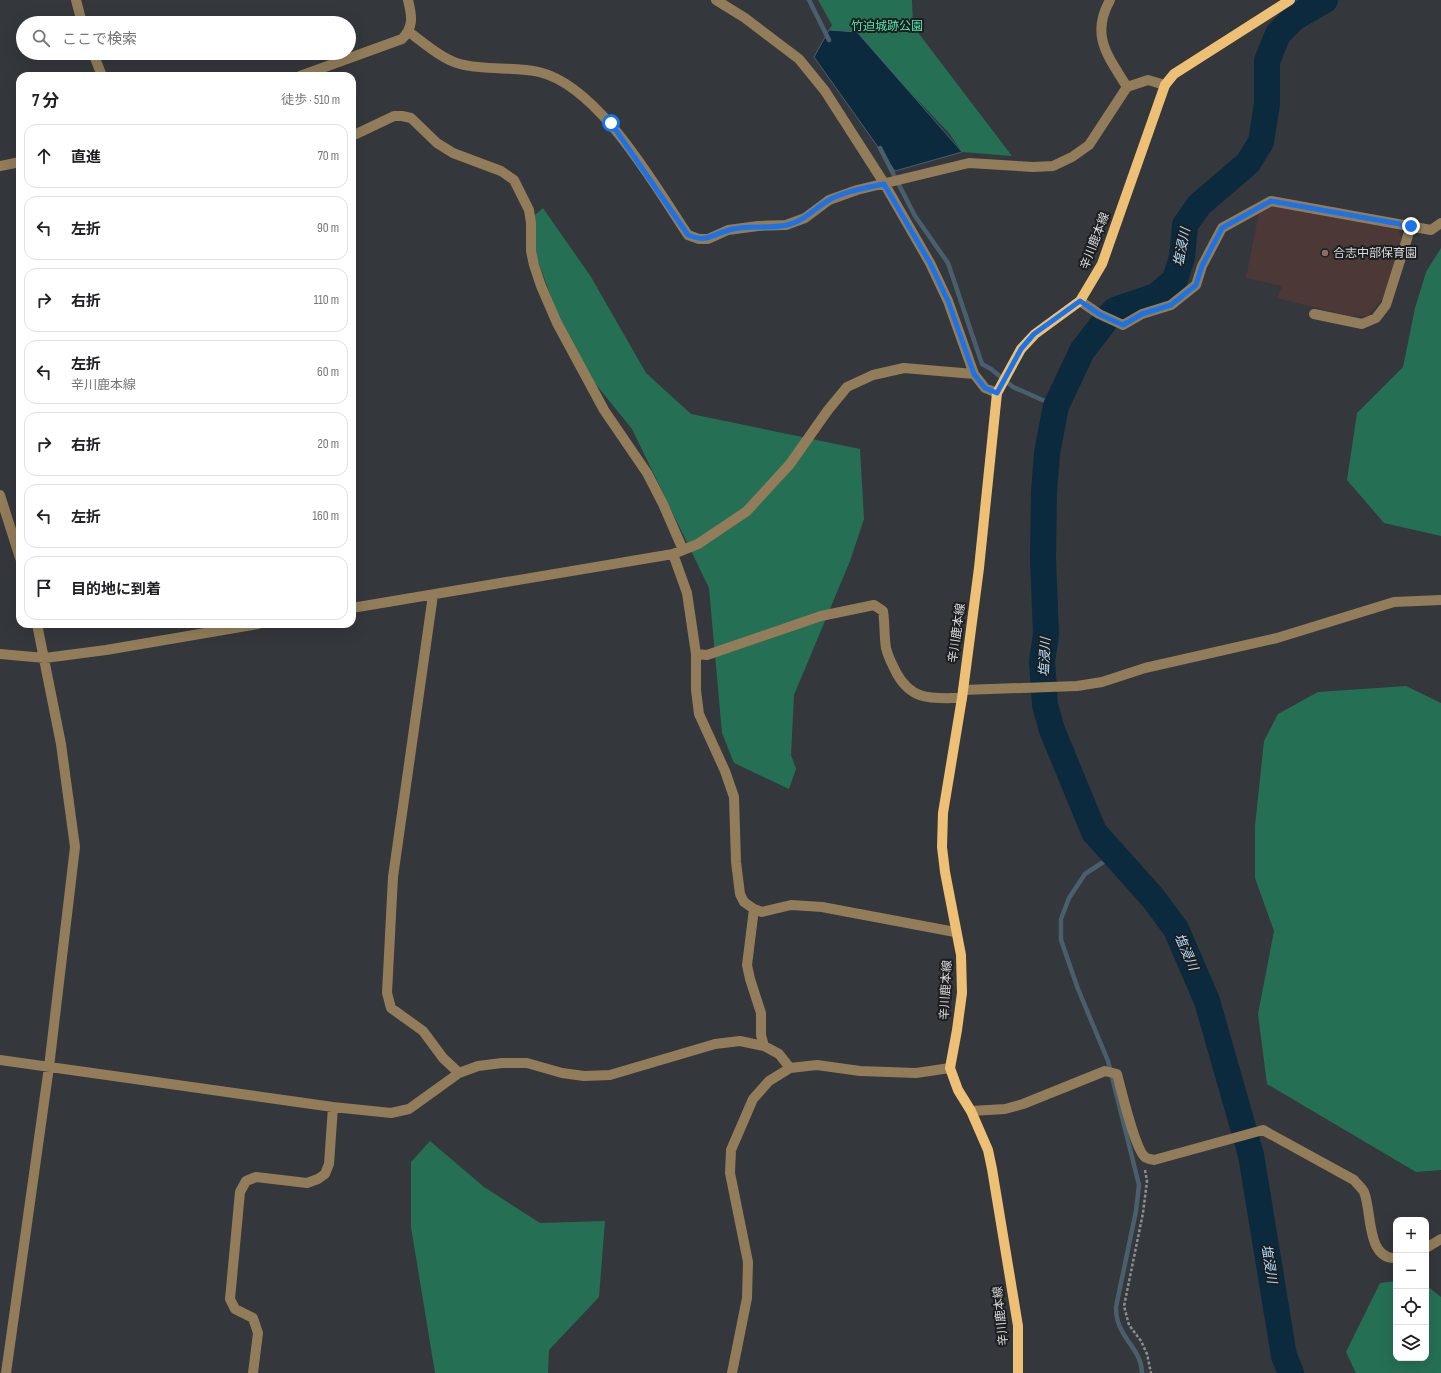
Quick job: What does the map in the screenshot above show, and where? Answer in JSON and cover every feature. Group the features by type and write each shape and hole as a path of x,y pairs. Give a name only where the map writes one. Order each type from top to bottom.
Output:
{"main road":[{"name":"辛川鹿本線","path":"1018,1373 1018,1326 988,1150 971,1111 958,1090 950,1068 962,993 961,955 955,932 942,847 943,813 962,694 979,568 998,391 1008,370 1021,349 1034,334 1080,301 1102,264 1165,85 1174,74 1290,0"}],"street":[{"path":"76,0 80,16"},
{"path":"356,56 402,39 409,32 411,22 408,0"},
{"path":"716,0 745,18 799,59 830,97 884,184 930,263 948,301 974,374 985,388 998,391"},
{"path":"1110,0 1104,10 1101,29 1104,48 1127,87"},
{"path":"409,32 459,64 480,68 539,72 558,79 584,98 611,123 688,235 699,239 708,239 728,230 758,226 786,225 805,218 828,200 857,190 969,162 1033,167 1053,166 1072,157 1089,145 1127,87 1148,80 1165,85"},
{"path":"96,60 100,72"},
{"path":"311,72 344,60"},
{"path":"356,134 394,116 411,118 419,124 437,143 453,153 502,171 514,180 529,210 531,251 534,265 541,286 557,323 604,410 647,472 663,504 678,552 686,593 696,654 696,690 699,714 725,771 734,797 740,894 744,902 754,909 762,912 791,904 822,906 955,932"},
{"path":"0,166 16,163"},
{"path":"1080,301 1099,314 1123,325 1142,314 1171,305 1196,285 1202,266 1222,228 1271,201 1431,230 1441,223"},
{"path":"1314,314 1362,324 1376,318 1386,305 1411,226"},
{"path":"356,607 678,552 698,544 717,533 747,511 790,464 828,410 847,387 873,375 904,368 974,374"},
{"path":"0,495 16,545"},
{"path":"433,594 393,877 387,994 390,1008 423,1031 443,1058 459,1073"},
{"path":"696,654 707,655 821,616 874,605 883,611 886,648 892,664 904,686 914,694 929,698 1102,682 1145,668 1245,647 1394,602 1441,600"},
{"path":"6,1373 49,1067 75,847 61,744 38,628"},
{"path":"0,654 45,658 233,628"},
{"path":"754,909 747,965 761,1014 761,1035 764,1046"},
{"path":"0,1060 333,1107 391,1113 409,1109 459,1073 478,1066 508,1063 527,1064 562,1073 584,1076 610,1075 715,1044 740,1041 764,1046 779,1054 790,1068"},
{"path":"732,1373 747,1298 748,1262 731,1179 731,1150 753,1099 769,1081 790,1068 817,1065 860,1071 916,1073 950,1068"},
{"path":"971,1111 1005,1109 1023,1104 1105,1071 1117,1074 1136,1140 1145,1158 1154,1160 1255,1131 1264,1130 1354,1180 1364,1191 1373,1239 1379,1252 1393,1258"},
{"path":"253,1373 258,1333 253,1318 235,1309 230,1299 240,1192 246,1181 256,1177 307,1183 318,1180 325,1174 329,1164 333,1107"},
{"path":"1429,1246 1441,1239"}],"path":[{"path":"1145,1158 1147,1181 1143,1213 1124,1306 1129,1325 1141,1341 1147,1354 1151,1373"}],"shaded area":[{"name":"合志中部保育園","path":"1274,205 1398,229 1402,240 1397,266 1382,299 1368,316 1350,316 1277,298 1282,286 1246,278 1259,212"}],"green space":[{"name":"竹迫城跡公園","path":"818,0 912,0 913,26 1012,156 962,152 949,133 893,74 857,32 829,30 832,25"},
{"path":"543,208 591,277 646,373 691,414 860,449 864,519 850,561 794,695 791,755 796,769 789,789 734,763 722,733 709,588 632,429 590,377 559,319 537,258 528,221"},
{"path":"1441,248 1441,536 1384,523 1347,480 1357,413 1403,367 1415,308 1426,272"},
{"path":"1406,686 1441,703 1441,1170 1416,1172 1267,1084 1258,1014 1274,931 1255,878 1255,826 1264,741 1278,714 1318,692"},
{"path":"430,1141 484,1187 540,1223 605,1221 599,1297 549,1350 548,1373 435,1373 411,1227 411,1162"},
{"path":"1393,1281 1393,1361 1429,1361 1429,1287 1441,1297 1441,1373 1356,1373 1346,1352 1380,1283"}],"water":[{"path":"829,30 857,32 962,152 895,171 814,57"}],"waterway":[{"path":"809,0 829,40"},
{"name":"塩浸川","path":"1291,1373 1284,1356 1251,1155 1207,1001 1176,929 1153,898 1094,832 1052,730 1045,705 1042,661 1046,635 1043,558 1044,492 1047,453 1056,406 1082,351 1115,310 1156,296 1175,280 1182,257 1185,225 1199,205 1248,163 1261,142 1267,104 1267,61 1278,34 1294,18 1325,0"},
{"path":"880,148 915,216 948,263 982,364 991,369 1013,387 1056,406"},
{"path":"1114,855 1085,874 1069,898 1061,919 1061,940 1078,989 1108,1061 1139,1185 1136,1211 1116,1307 1119,1325 1138,1355 1142,1373"}],"place":[{"name":"合志中部保育園","path":"1325,253"}],"route":[{"path":"611,123 688,235 699,239 708,239 728,230 758,226 786,225 805,218 828,200 857,190 884,184 930,263 948,301 974,374 985,388 997,393 1010,366 1021,349 1034,334 1080,301 1099,314 1123,325 1142,314 1171,305 1196,285 1202,266 1222,228 1271,201 1411,226"}]}
